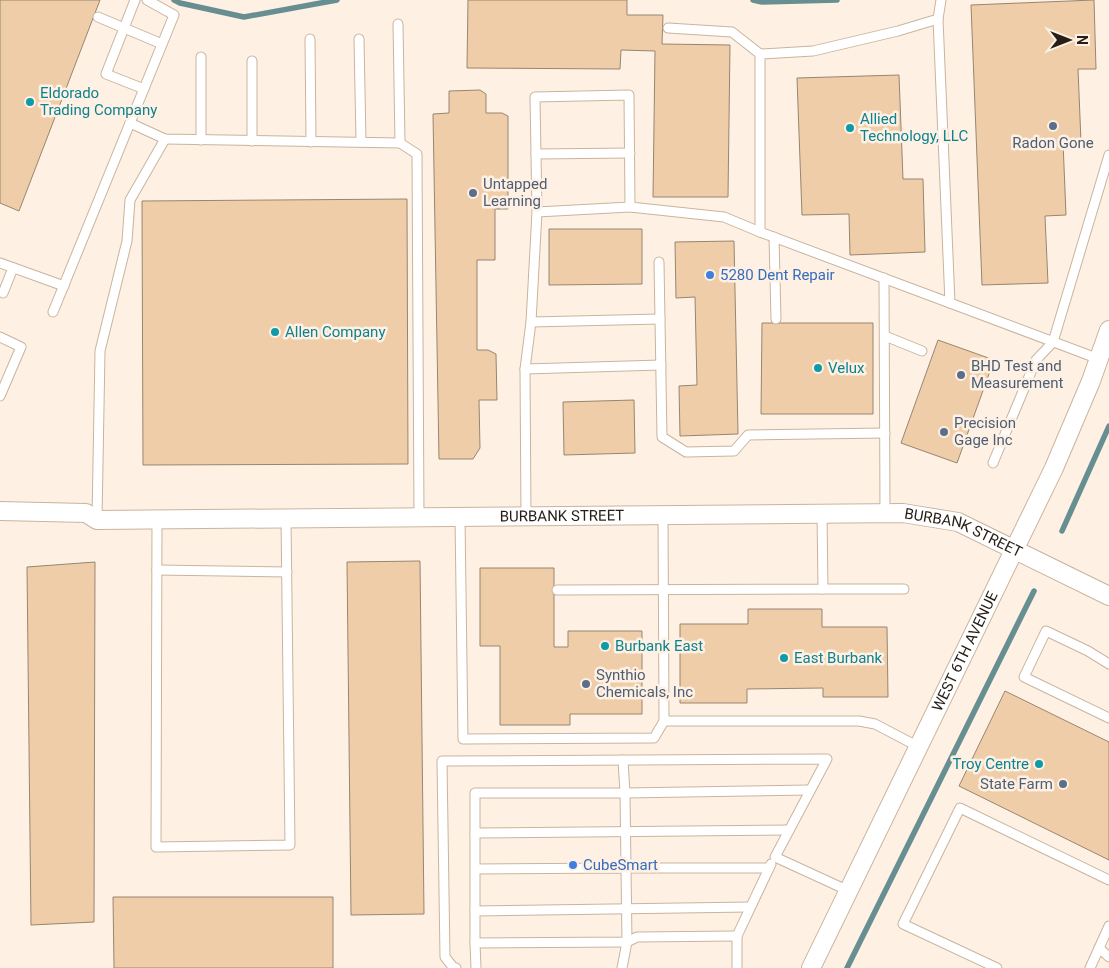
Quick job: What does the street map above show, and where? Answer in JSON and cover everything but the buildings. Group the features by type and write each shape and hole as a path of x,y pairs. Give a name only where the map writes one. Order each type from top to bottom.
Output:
{"street":[{"name":"WEST 6TH AVENUE","path":"811,968 1054,468 1109,330"},
{"name":"BURBANK STREET","path":"0,511 86,513 97,520 903,513 950,520 1015,548 1109,596"}],"lane":[{"path":"135,0 106,74 144,89"},
{"path":"53,312 174,15 147,0"},
{"path":"942,0 938,19 950,303"},
{"path":"98,18 162,44"},
{"path":"668,28 732,32 760,54 813,50 898,31 938,19"},
{"path":"398,24 400,143"},
{"path":"310,39 311,142"},
{"path":"359,39 361,142"},
{"path":"760,54 760,232"},
{"path":"200,140 201,57"},
{"path":"252,61 252,140"},
{"path":"526,517 525,369 531,322 537,212 535,97 629,95 630,207"},
{"path":"130,123 165,139 400,143 417,154 419,518"},
{"path":"97,520 100,351 127,241 130,200 165,139"},
{"path":"536,154 630,153"},
{"path":"993,463 1036,360 1053,342 1109,155"},
{"path":"537,212 630,207 724,217 1099,359"},
{"path":"774,237 776,319"},
{"path":"659,262 662,438 686,452 734,451 748,436 885,434"},
{"path":"0,263 64,286"},
{"path":"3,293 13,268"},
{"path":"884,278 885,513"},
{"path":"531,322 660,319"},
{"path":"885,336 922,351"},
{"path":"0,337 21,347 0,396"},
{"path":"525,369 661,365"},
{"path":"822,514 823,589"},
{"path":"460,517 464,739 654,738 664,720 663,515"},
{"path":"157,520 156,847 290,845 286,519"},
{"path":"157,570 287,572"},
{"path":"557,590 904,589"},
{"path":"1109,664 1088,651 1046,631 1024,677 1109,718"},
{"path":"664,720 859,721 875,724 919,747"},
{"path":"456,968 453,967 445,956 442,762 827,759 769,868 737,936 737,968"},
{"path":"622,968 628,942 623,760"},
{"path":"476,968 475,793 810,790"},
{"path":"997,968 903,924 960,808 1109,880"},
{"path":"475,833 789,830"},
{"path":"775,857 848,891"},
{"path":"475,869 769,868"},
{"path":"475,911 750,908"},
{"path":"1090,968 1109,926"},
{"path":"475,943 628,942 637,937 737,936"},
{"path":"1099,948 1109,957"}],"waterway":[{"path":"174,0 244,17 337,0"},
{"path":"753,0 762,2 837,0"},
{"path":"1062,531 1109,426"},
{"path":"847,968 1034,591"}],"place":[{"name":"Eldorado Trading Company","path":"30,102"},
{"name":"Radon Gone","path":"1053,126"},
{"name":"Allied Technology, LLC","path":"850,128"},
{"name":"Untapped Learning","path":"473,193"},
{"name":"5280 Dent Repair","path":"710,275"},
{"name":"Allen Company","path":"275,332"},
{"name":"Velux","path":"818,368"},
{"name":"BHD Test and Measurement","path":"961,375"},
{"name":"Precision Gage Inc","path":"944,432"},
{"name":"Burbank East","path":"605,646"},
{"name":"East Burbank","path":"784,658"},
{"name":"Synthio Chemicals, Inc","path":"586,684"},
{"name":"Troy Centre","path":"1039,764"},
{"name":"State Farm","path":"1063,784"},
{"name":"CubeSmart","path":"573,865"}]}
